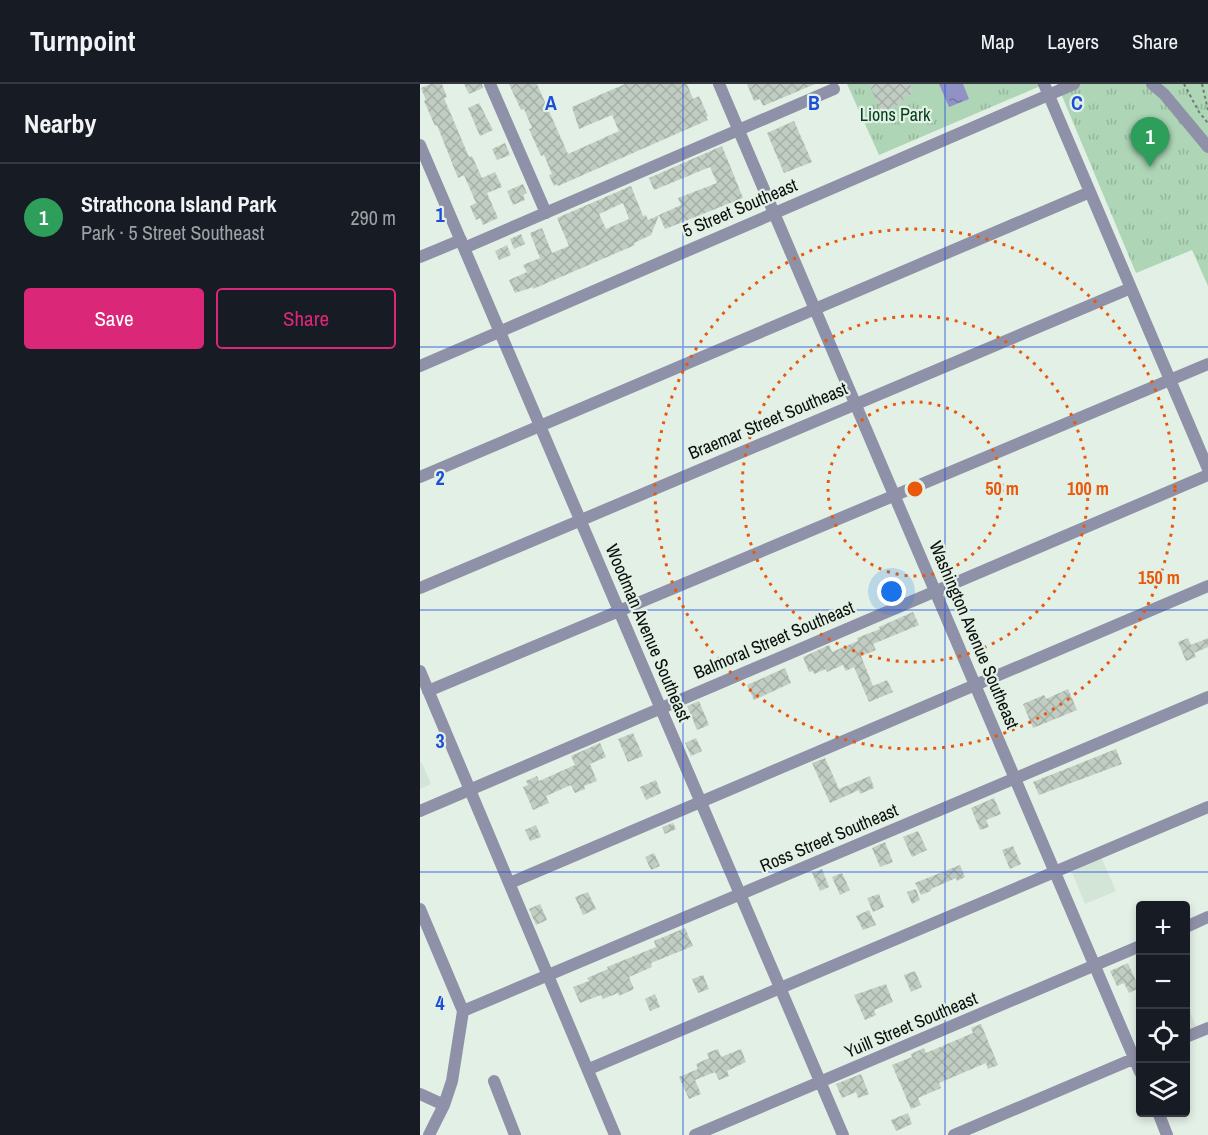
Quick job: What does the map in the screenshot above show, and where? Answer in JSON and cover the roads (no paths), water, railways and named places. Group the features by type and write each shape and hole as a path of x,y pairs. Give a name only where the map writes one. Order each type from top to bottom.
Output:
{"street":[{"path":"490,84 546,213"},
{"name":"Washington Avenue Southeast","path":"719,84 1095,966 1136,1054"},
{"name":"5 Street Southeast","path":"420,366 775,213 1046,89 1074,84"},
{"path":"1152,84 1164,94 1208,147"},
{"path":"420,257 546,213 834,88"},
{"path":"1046,89 1208,469"},
{"name":"Woodman Avenue Southeast","path":"420,145 843,1135"},
{"path":"420,477 1090,192"},
{"name":"Braemar Street Southeast","path":"420,588 1131,288"},
{"path":"428,691 1208,364"},
{"name":"Balmoral Street Southeast","path":"420,811 1208,475"},
{"path":"510,883 1208,586"},
{"path":"420,671 615,1135"},
{"name":"Ross Street Southeast","path":"463,1011 1208,697"},
{"path":"589,1069 1208,807"},
{"path":"420,909 463,1011 452,1081 444,1105 429,1135"},
{"path":"1190,925 1208,918"},
{"name":"Yuill Street Southeast","path":"695,1135 1136,948"},
{"path":"1190,1035 1208,1028"},
{"path":"954,1135 1136,1059"},
{"path":"494,1082 515,1135"},
{"path":"420,1094 444,1105"},
{"path":"1160,1117 1167,1135"}],"water":[{"path":"939,84 963,84 969,99 949,107"}],"place":[{"name":"Strathcona Island Park","path":"1150,167"}],"park label":[{"name":"Lions Park","path":"895,115"}]}
